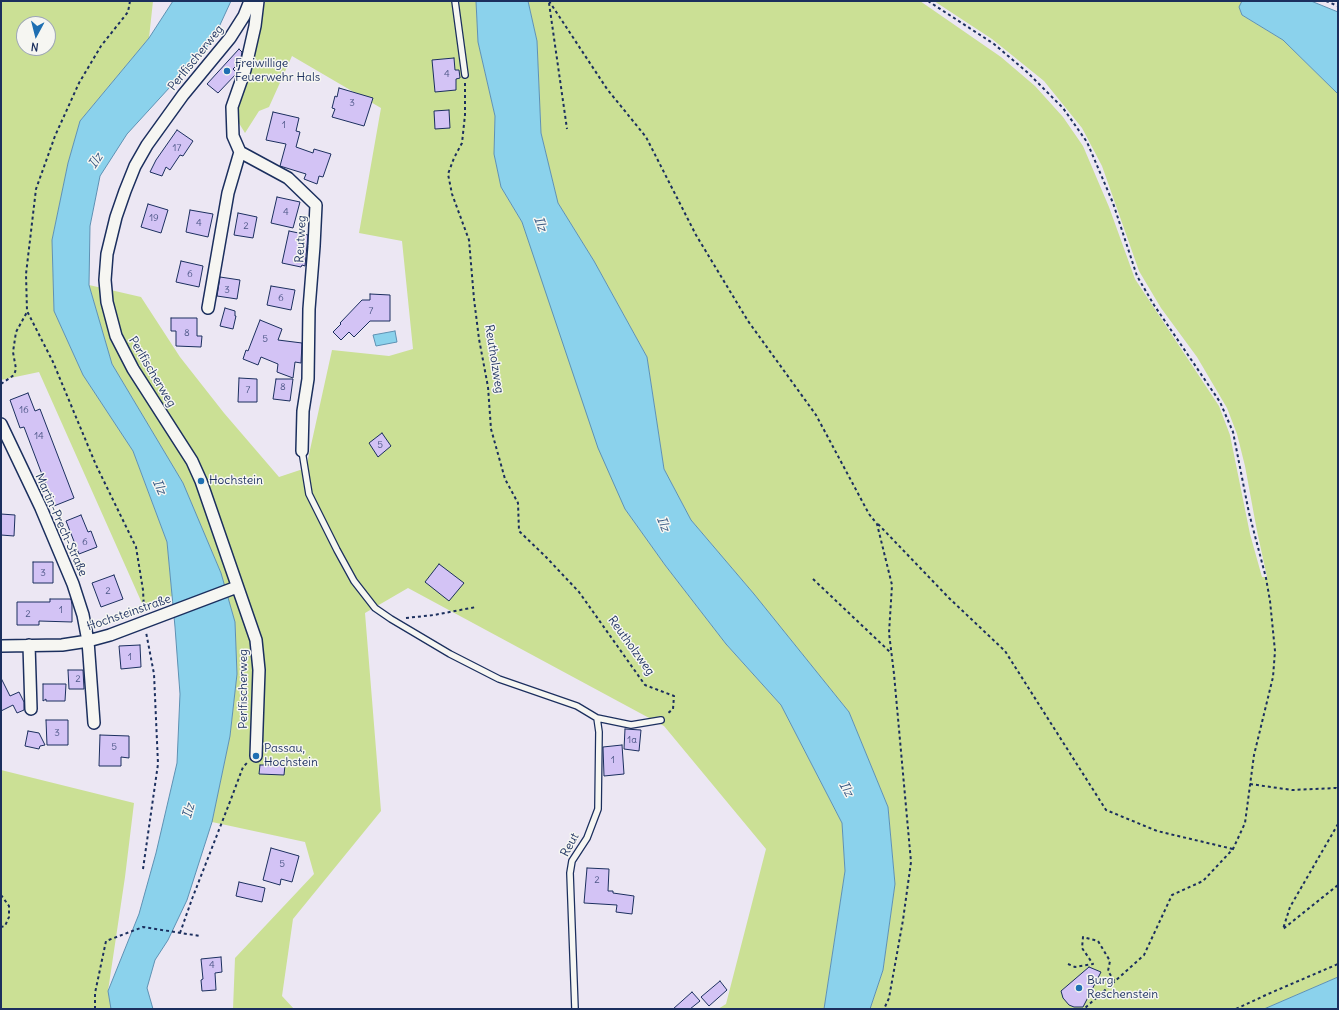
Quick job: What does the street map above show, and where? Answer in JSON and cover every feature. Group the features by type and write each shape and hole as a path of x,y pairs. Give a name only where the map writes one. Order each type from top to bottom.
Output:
{"street":[{"name":"Perlfischerweg","path":"250,1 244,16 230,38 183,95 147,145 136,166 124,191 116,217 107,254 105,280 107,302 116,336 133,370 195,467 201,480 222,539 233,589 256,640 259,670 256,756"},
{"path":"208,308 228,193 240,152 233,136 232,107 245,70 255,26 258,1"},
{"name":"Reutweg","path":"240,152 288,178 316,205 309,309 308,379 302,411 302,451"},
{"name":"Martin-Prech-Straße","path":"1,424 41,508 73,584 83,615 88,641 94,723"},
{"name":"Hochsteinstraße","path":"1,646 62,645 88,641 110,635 233,589"},
{"path":"28,646 31,709"}],"lane":[{"path":"455,1 465,75"},
{"path":"302,451 310,494 354,581 375,608 450,654 499,679 578,706 597,718 632,725 661,720"},
{"name":"Reut","path":"575,1009 570,873 572,861 587,838 598,809 599,732 597,718"}],"path":[{"path":"130,1 128,12 101,46 79,83 55,136 36,189 26,274 27,311 53,362 96,465 136,547 143,590 144,622 154,674 158,764 143,870"},
{"path":"928,1 994,44 1027,72 1063,108 1087,142 1113,203 1137,276 1154,306 1220,402 1233,432 1249,513 1266,578 1270,601 1275,651 1273,677 1254,755 1245,823 1233,850 1203,881 1172,895 1144,955 1084,1009"},
{"path":"1326,1 1338,6"},
{"path":"549,2 607,89 646,137 696,235 748,321 816,415 869,514 949,598 1005,651 1106,810 1157,831 1233,850"},
{"path":"549,2 567,129"},
{"name":"Reutholzweg","path":"465,75 465,115 462,143 448,174 452,194 469,240 479,339 488,387 491,429 505,479 518,502 519,531 579,592 644,685 674,696 673,709 661,720"},
{"path":"1,384 14,376 16,369 13,352 16,332 27,311"},
{"path":"877,524 892,585 889,633 912,862 889,998 884,1009"},
{"path":"813,579 891,653"},
{"path":"391,619 434,615 476,607"},
{"path":"180,933 200,877 232,799 243,766 256,756"},
{"path":"1250,784 1292,790 1337,788"},
{"path":"1338,824 1290,906 1283,928 1338,885"},
{"path":"1,895 9,906 9,917 5,926 1,927"},
{"path":"94,1009 95,993 106,941 143,927 200,936"},
{"path":"1068,964 1075,967 1093,964 1082,948 1083,937 1098,941 1110,961 1108,971 1115,982"},
{"path":"1236,1009 1338,964"}],"green space":[{"path":"1,1 153,1 149,38 80,121 68,163 52,240 54,311 83,375 133,451 167,542 172,596 145,610 39,372 1,380"},
{"path":"265,1 476,1 478,42 495,116 494,154 501,187 522,222 625,509 665,565 726,644 781,705 842,823 845,871 824,1009 718,1009 726,1004 766,849 664,726 408,588 365,613 381,811 293,919 282,996 294,1009 233,1009 235,958 314,874 305,842 212,822 230,736 237,674 235,622 221,573 183,483 112,364 89,285 141,297 180,357 224,413 279,477 306,468 332,350 389,356 413,349 402,241 359,233 381,108 292,56 269,107 259,111 245,133 234,115 252,61"},
{"path":"528,1 920,1 1001,57 1035,86 1063,117 1083,146 1109,207 1135,279 1219,406 1230,435 1250,534 1262,577 1267,577 1245,466 1237,434 1227,408 1197,357 1161,308 1139,271 1102,166 1082,128 1044,81 992,39 934,1 1242,1 1239,7 1242,15 1283,40 1338,94 1338,977 1264,1009 870,1009 883,970 895,884 888,807 849,712 754,594 691,520 664,469 647,357 594,261 558,203 541,133 537,41"},
{"path":"1,770 134,803 125,877 108,991 111,1009 1,1009"}],"water":[{"name":"Ilz","path":"173,1 231,1 213,40 127,134 100,176 90,226 89,285 112,364 183,483 221,573 235,622 237,674 230,736 212,822 187,900 168,940 155,960 147,988 153,1009 111,1009 108,991 139,914 156,853 177,763 180,694 175,627 167,542 133,451 83,375 54,311 52,240 68,163 80,121 149,38"},
{"name":"Ilz","path":"476,1 528,1 537,41 541,133 558,203 594,261 647,357 664,469 691,520 754,594 849,712 888,807 895,884 883,970 870,1009 824,1009 845,871 842,823 781,705 726,644 665,565 625,509 598,448 522,222 501,187 494,154 495,116 478,42"},
{"path":"1242,1 1311,1 1338,12 1338,94 1283,40 1242,15 1239,7"},
{"path":"395,331 397,342 376,346 373,335"},
{"path":"1338,977 1338,1009 1264,1009"}],"building":[{"name":"Freiwillige Feuerwehr Hals","path":"239,49 242,52 240,62 233,69 237,73 218,93 207,84"},
{"path":"454,58 455,70 459,70 460,78 456,79 456,90 435,92 432,60"},
{"path":"339,88 373,98 364,126 332,117 335,109 332,108"},
{"path":"449,110 450,128 435,129 434,111"},
{"path":"273,112 299,118 296,131 300,132 296,147 313,153 314,149 331,154 323,177 319,176 317,184 304,179 306,174 280,166 286,144 266,140"},
{"path":"177,130 193,141 183,156 180,155 170,170 166,167 162,176 150,172 156,160"},
{"path":"277,197 300,202 293,228 271,223"},
{"path":"148,204 168,210 161,233 141,227"},
{"path":"190,210 213,214 208,237 186,232"},
{"path":"238,213 257,217 253,238 234,235"},
{"path":"289,231 308,235 305,266 302,265 301,267 282,263"},
{"path":"181,261 203,266 199,287 176,282"},
{"path":"220,277 240,280 237,299 217,296"},
{"path":"271,286 295,290 291,310 267,305"},
{"path":"370,294 390,295 390,321 370,321 354,337 349,332 341,340 333,332 362,300 370,300"},
{"path":"225,308 235,311 236,316 233,329 220,326"},
{"path":"171,318 197,318 197,336 202,336 201,347 176,346 176,331 171,331"},
{"path":"260,320 282,329 278,340 302,343 301,363 295,362 293,378 277,372 278,364 261,357 258,365 243,359 246,350 248,351"},
{"path":"239,378 257,379 257,402 238,402"},
{"path":"276,379 293,379 290,401 273,399"},
{"path":"28,393 35,411 40,409 74,498 54,506 24,427 20,428 10,400"},
{"path":"382,433 391,446 378,457 369,443"},
{"path":"1,514 15,515 14,536 1,535"},
{"path":"81,515 88,532 91,531 97,547 79,554 66,521"},
{"path":"33,562 53,562 53,583 33,583"},
{"path":"439,564 464,583 449,601 425,582"},
{"path":"114,575 123,599 101,607 92,583"},
{"path":"50,599 71,599 72,622 39,621 39,625 17,625 17,602 50,602"},
{"path":"140,645 141,667 121,669 119,646"},
{"path":"68,670 83,670 84,689 69,689"},
{"path":"1,678 10,696 19,692 24,702 24,710 17,713 13,705 1,711"},
{"path":"43,684 66,684 65,701 46,701 46,699 43,701"},
{"path":"46,720 68,720 68,745 47,745"},
{"path":"625,729 641,730 639,751 624,749"},
{"path":"28,731 39,733 45,745 40,746 39,749 25,746"},
{"path":"100,735 129,736 129,758 121,757 121,766 99,766"},
{"path":"622,745 624,774 604,776 603,747"},
{"path":"260,765 285,765 284,775 259,774"},
{"path":"271,848 299,856 292,882 281,879 280,885 263,880"},
{"path":"587,868 609,869 608,891 634,896 632,914 616,912 617,905 584,903"},
{"path":"239,882 265,888 262,902 236,896"},
{"path":"221,957 222,972 215,973 216,990 202,991 201,980 203,979 201,959"},
{"name":"Burg Reschenstein","path":"1089,967 1101,972 1083,1007 1074,1007 1069,1005 1063,998 1061,991"},
{"path":"720,981 727,990 709,1006 701,997"},
{"path":"692,992 700,1001 690,1009 673,1009"}],"place":[{"name":"Freiwillige Feuerwehr Hals","path":"227,71"},
{"name":"Hochstein","path":"201,481"},
{"name":"Passau, Hochstein","path":"256,756"},
{"name":"Burg Reschenstein","path":"1079,988"}]}
